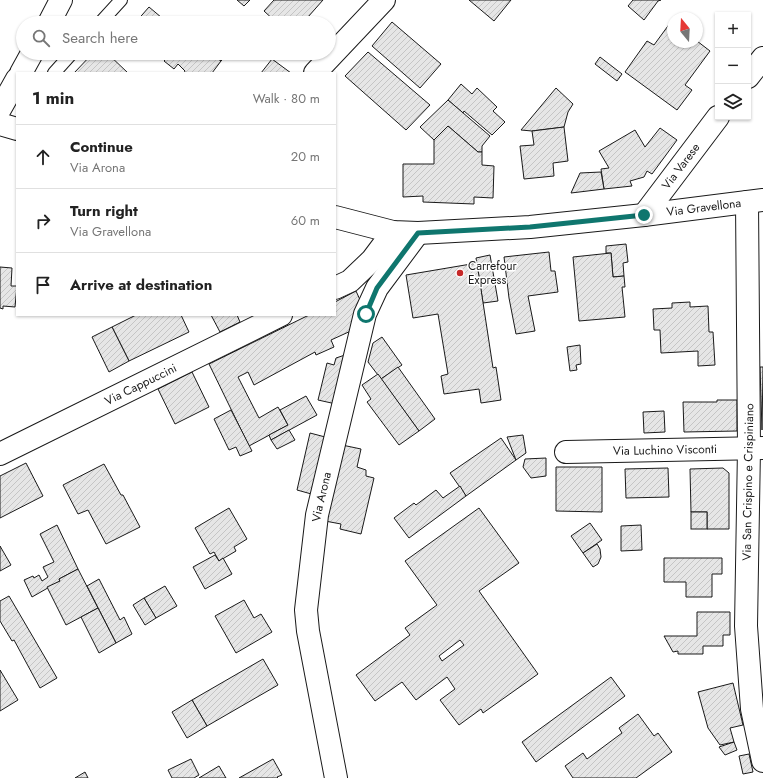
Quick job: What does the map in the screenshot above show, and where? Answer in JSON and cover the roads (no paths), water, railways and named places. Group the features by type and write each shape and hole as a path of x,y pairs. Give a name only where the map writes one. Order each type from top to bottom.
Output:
{"street":[{"path":"53,16 61,0"},
{"path":"336,51 384,0"},
{"path":"751,73 763,58"},
{"path":"21,72 28,60"},
{"path":"316,72 327,60"},
{"path":"0,109 16,81"},
{"name":"Via Varese","path":"644,215 716,120"},
{"path":"0,124 16,129"},
{"name":"Via Gravellona","path":"336,217 393,232 418,233 530,227 755,201"},
{"name":"Via San Crispino e Crispiniano","path":"755,201 756,448 752,709 763,761"},
{"path":"336,288 350,281 372,260 393,232"},
{"name":"Via Arona","path":"336,778 308,631 306,610 317,515 366,314 377,288 418,233"},
{"name":"Via Cappuccini","path":"0,454 279,316"},
{"name":"Via Luchino Visconti","path":"566,452 756,448"}],"lane":[{"path":"106,16 121,0"},
{"path":"55,72 66,60"}],"place":[{"name":"Carrefour Express","path":"460,273"}]}
